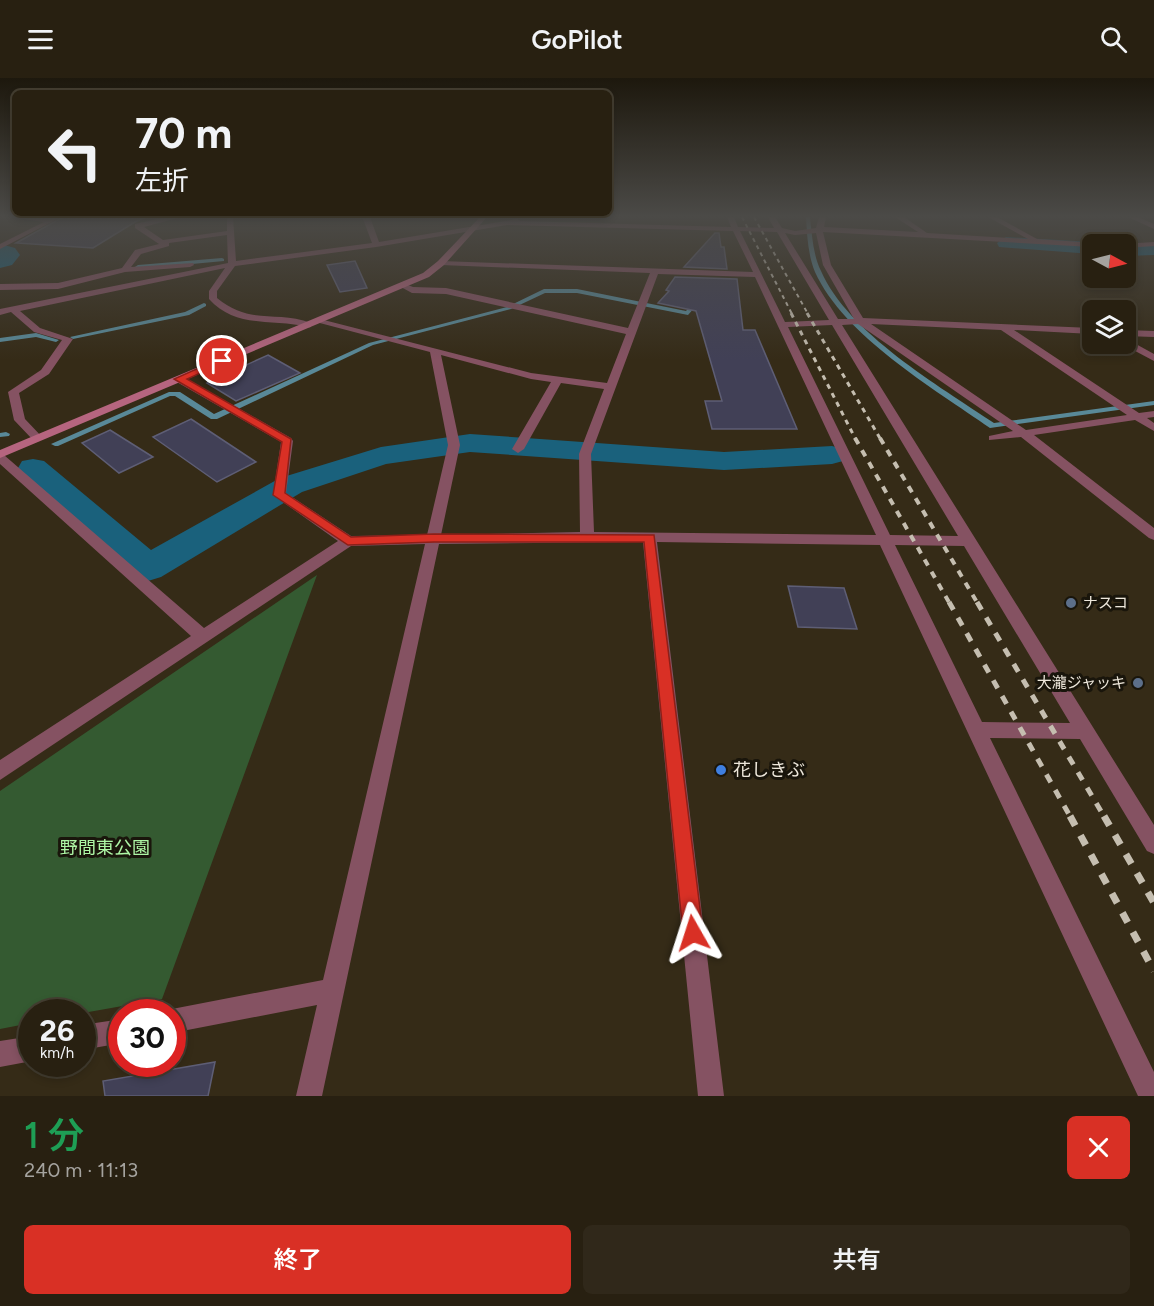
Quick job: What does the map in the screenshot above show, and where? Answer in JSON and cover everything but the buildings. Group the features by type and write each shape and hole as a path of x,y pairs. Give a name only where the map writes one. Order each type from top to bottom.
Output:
{"street":[{"path":"125,270 129,265"},
{"path":"0,287 58,286 125,270 222,265"},
{"path":"0,312 229,265"},
{"path":"231,265 213,291 213,299 219,305 246,319 300,322 308,325"},
{"path":"202,636 0,456 37,438 402,286 426,275 439,265"},
{"path":"481,265 756,275"},
{"path":"751,265 1152,1096"},
{"path":"801,265 1154,844"},
{"path":"827,265 860,321 1023,433 1154,535"},
{"path":"587,537 585,454 655,271"},
{"path":"31,305 31,302 58,286"},
{"path":"402,286 412,290 446,291 632,332"},
{"path":"13,309 37,330 68,339 45,372 13,392 20,420 37,438"},
{"path":"319,320 435,352 557,381 610,387"},
{"path":"781,325 838,324 860,321 1082,331"},
{"path":"1003,327 1154,428"},
{"path":"1136,333 1154,334"},
{"path":"1136,347 1154,358"},
{"path":"309,1096 454,445 435,352"},
{"path":"179,379 287,441 279,495 348,541"},
{"path":"519,446 557,381"},
{"path":"993,438 1154,414"},
{"path":"0,771 348,541 587,537 887,542 970,540"},
{"path":"650,538 711,1096"},
{"path":"977,730 1085,731"},
{"path":"186,1018 333,990"},
{"path":"0,1054 18,1051"}],"green space":[{"name":"野間東公園","path":"317,575 162,999 108,999 108,1009 96,1011 96,999 18,999 18,1026 0,1029 0,791"}],"waterway":[{"path":"138,267 168,265"},
{"path":"816,265 830,293 848,315 870,336 921,377 993,426 1154,403"},
{"path":"55,444 169,394 177,394 214,417 371,344 509,308 544,291 577,291 688,313 699,299"},
{"path":"73,337 187,314 204,305"},
{"path":"0,340 36,335 56,340"},
{"path":"0,435 6,434"},
{"path":"33,468 148,568 291,485 381,456 470,443 724,461 832,455"}],"railway":[{"path":"766,265 792,314"},
{"path":"780,265 808,314"},
{"path":"791,313 856,440"},
{"path":"807,313 881,440"},
{"path":"855,438 950,604"},
{"path":"880,438 978,604"},
{"path":"949,602 1071,818"},
{"path":"977,602 1105,818"},
{"path":"1070,816 1154,971"},
{"path":"1104,816 1154,903"}],"place":[{"name":"ナスコ","path":"1071,603"},
{"name":"大瀧ジャッキ","path":"1138,683"},
{"name":"花しきぶ","path":"721,770"}],"route":[{"path":"222,361 179,379 287,441 279,495 348,541 434,538 650,538 693,933"}]}
